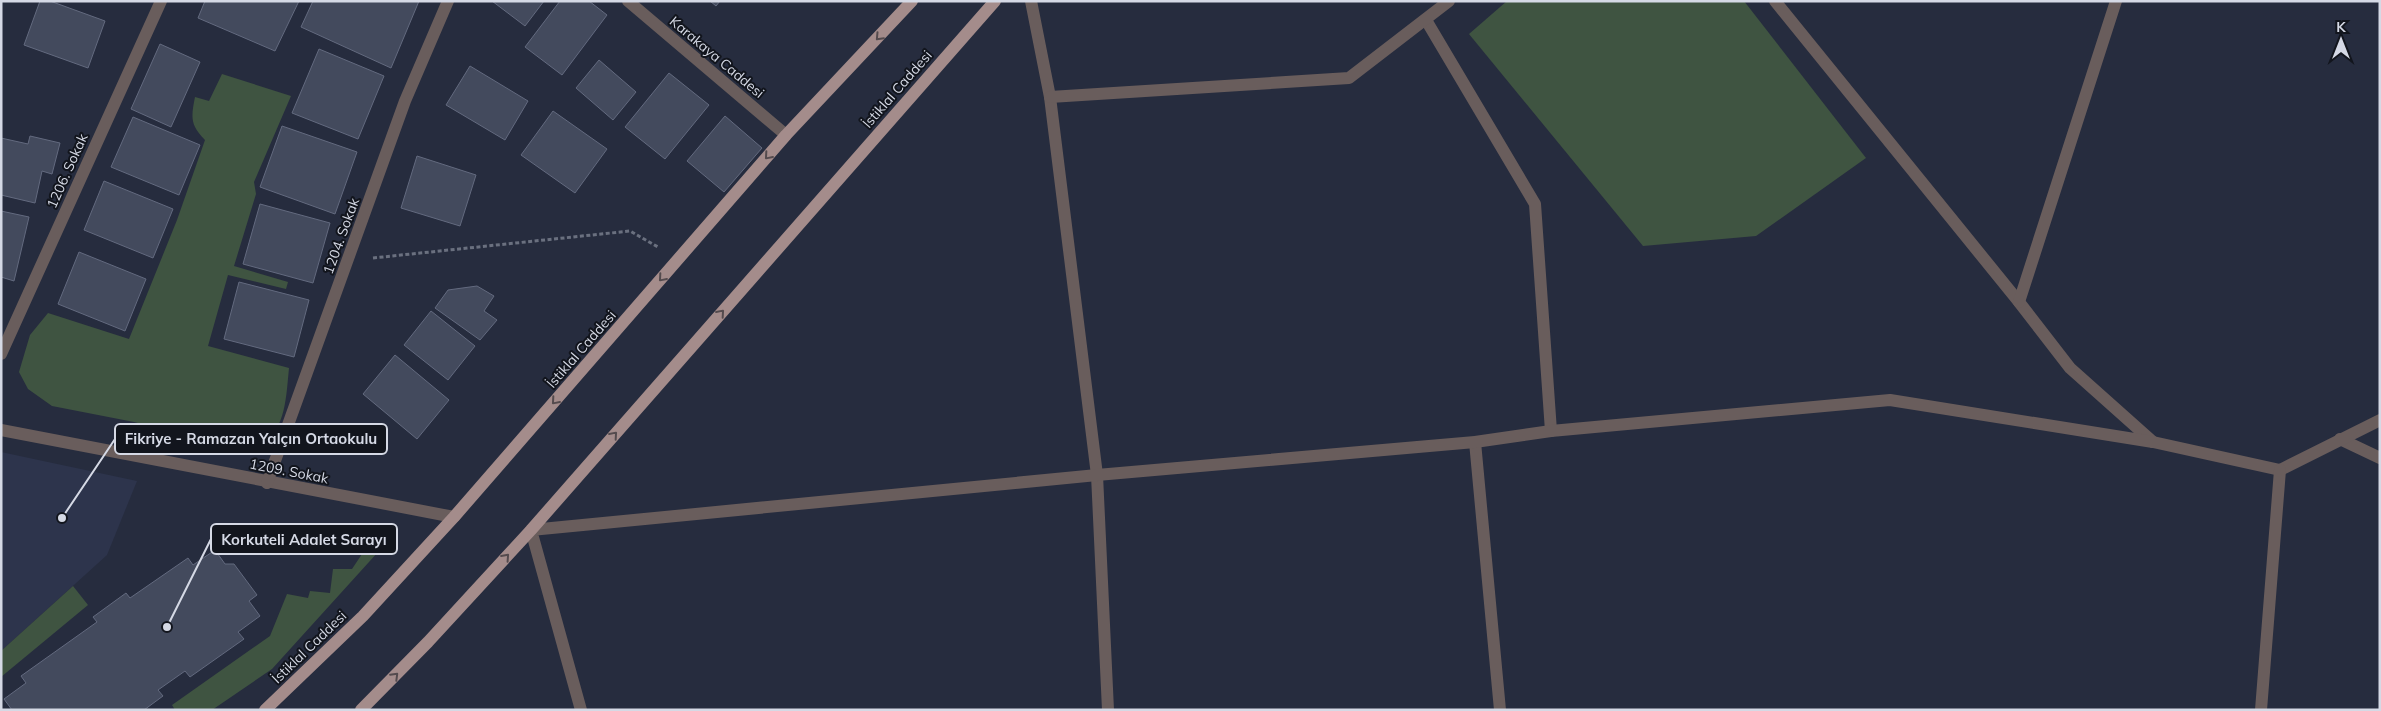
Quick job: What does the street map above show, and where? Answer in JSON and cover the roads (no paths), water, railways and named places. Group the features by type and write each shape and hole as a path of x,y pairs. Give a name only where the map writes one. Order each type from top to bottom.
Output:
{"main road":[{"name":"İstiklal Caddesi","path":"265,710 344,635 454,518 786,135 912,1"},
{"name":"İstiklal Caddesi","path":"361,710 428,642 530,530 995,1"}],"street":[{"name":"1206. Sokak","path":"1,354 161,1"},
{"name":"1204. Sokak","path":"267,482 405,101 448,1"},
{"name":"Karakaya Caddesi","path":"628,1 786,135"},
{"path":"1031,1 1050,97 1097,475 1108,710"},
{"path":"1050,97 1349,78 1449,1"},
{"path":"1775,1 2020,302 2070,368 2152,442"},
{"path":"2020,302 2116,1"},
{"path":"1426,20 1534,204 1551,431"},
{"path":"581,710 530,530 1097,475 1475,442 1551,431 1890,400 2152,442 2280,470 2380,420"},
{"name":"1209. Sokak","path":"1,430 454,518"},
{"path":"2340,439 2380,458"},
{"path":"1475,442 1500,710"},
{"path":"2261,710 2280,470"}],"place":[{"name":"Fikriye - Ramazan Yalçın Ortaokulu","path":"62,518"},
{"name":"Korkuteli Adalet Sarayı","path":"167,627"}]}
